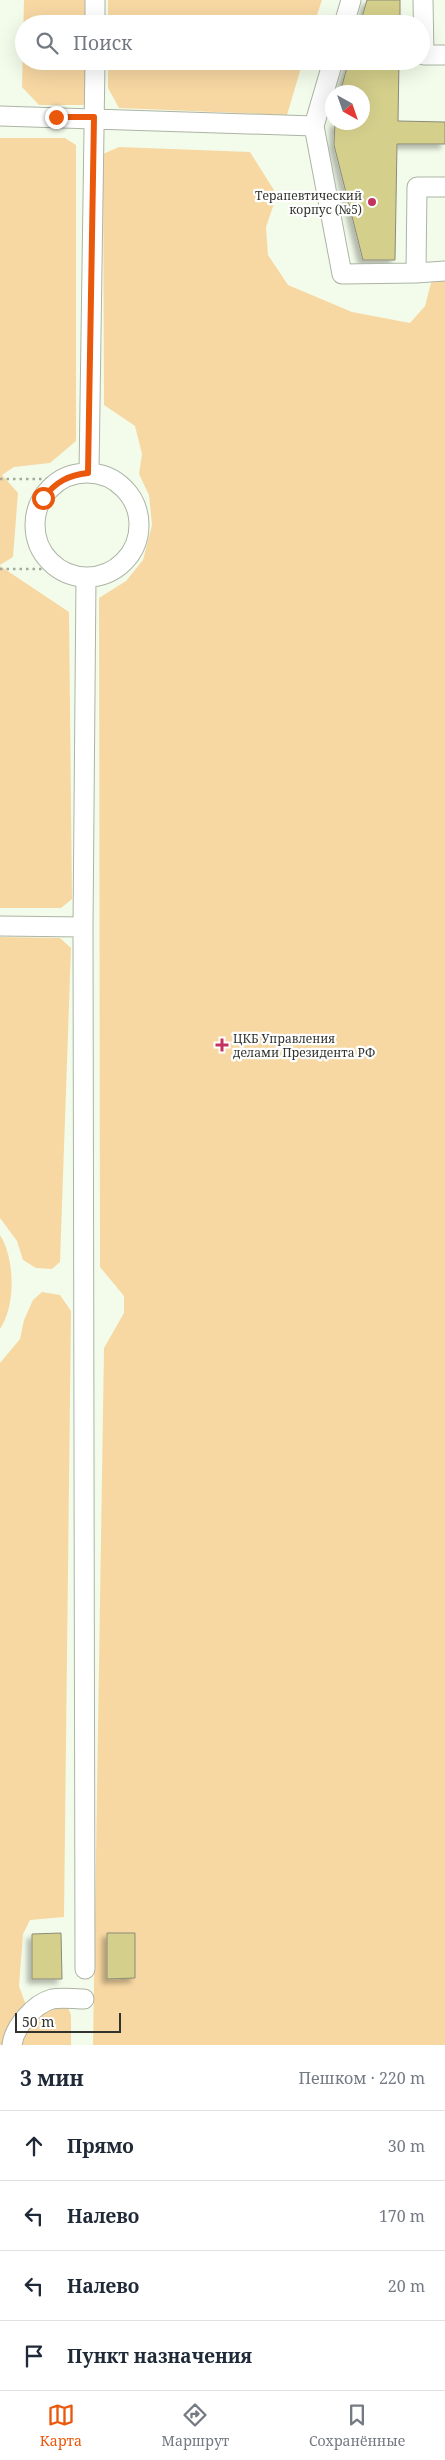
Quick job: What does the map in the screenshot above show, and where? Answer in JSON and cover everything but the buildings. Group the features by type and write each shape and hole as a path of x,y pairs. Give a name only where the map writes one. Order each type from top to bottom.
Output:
{"lane":[{"path":"95,0 95,15"},
{"path":"347,15 351,0"},
{"path":"423,0 423,15"},
{"path":"430,55 445,55"},
{"path":"88,473 95,70"},
{"path":"330,70 314,126 342,274 445,271"},
{"path":"0,116 94,117 314,126"},
{"path":"416,273 417,187 445,187"},
{"path":"88,473 102,475 114,480 125,489 138,512 139,526 137,539 123,562 100,575 86,577 72,575 50,561 42,550 35,524 37,510 51,487 62,479 75,474 88,473"},
{"path":"84,1969 83,926 86,577"},
{"path":"0,926 83,926"},
{"path":"12,2045 13,2038 23,2021 45,2002 54,1998 84,1999"}],"path":[{"path":"0,480 62,479"},
{"path":"0,569 60,569"}],"shaded area":[{"path":"24,0 87,0 87,15 24,15"},
{"path":"108,0 322,0 317,15 108,15"},
{"path":"22,70 86,70 86,105 39,105 22,87"},
{"path":"108,70 300,70 287,115 119,108 108,88"},
{"path":"0,138 65,138 76,145 76,441 50,463 14,467 2,475 18,493 13,557 0,565"},
{"name":"ЦКБ Управления делами Президента РФ","path":"119,147 250,152 277,195 266,227 268,255 288,285 352,312 410,323 425,306 431,283 445,278 445,2045 93,2045 104,1348 124,1313 124,1296 100,1267 99,598 126,581 143,560 152,525 149,495 139,474 142,454 135,426 104,405 103,154"},
{"path":"0,566 69,612 72,899 61,908 0,908"},
{"path":"0,937 60,938 71,948 60,1262 52,1269 36,1268 23,1260 17,1241 0,1218"},
{"path":"0,1235 9,1256 12,1282 9,1308 0,1329"},
{"path":"42,1292 60,1295 71,1311 64,1917 30,1920 23,1934 19,1986 27,2008 8,2045 0,2045 0,1363 20,1339 24,1320 33,1300"},
{"path":"67,2005 71,2015 71,2045 22,2045 25,2035 37,2017 49,2010"}],"place":[{"name":"Терапевтический корпус (№5)","path":"372,202"},
{"name":"ЦКБ Управления делами Президента РФ","path":"222,1045"}],"route":[{"path":"43,498 51,487 62,479 75,474 88,473 94,117 56,117"}]}
